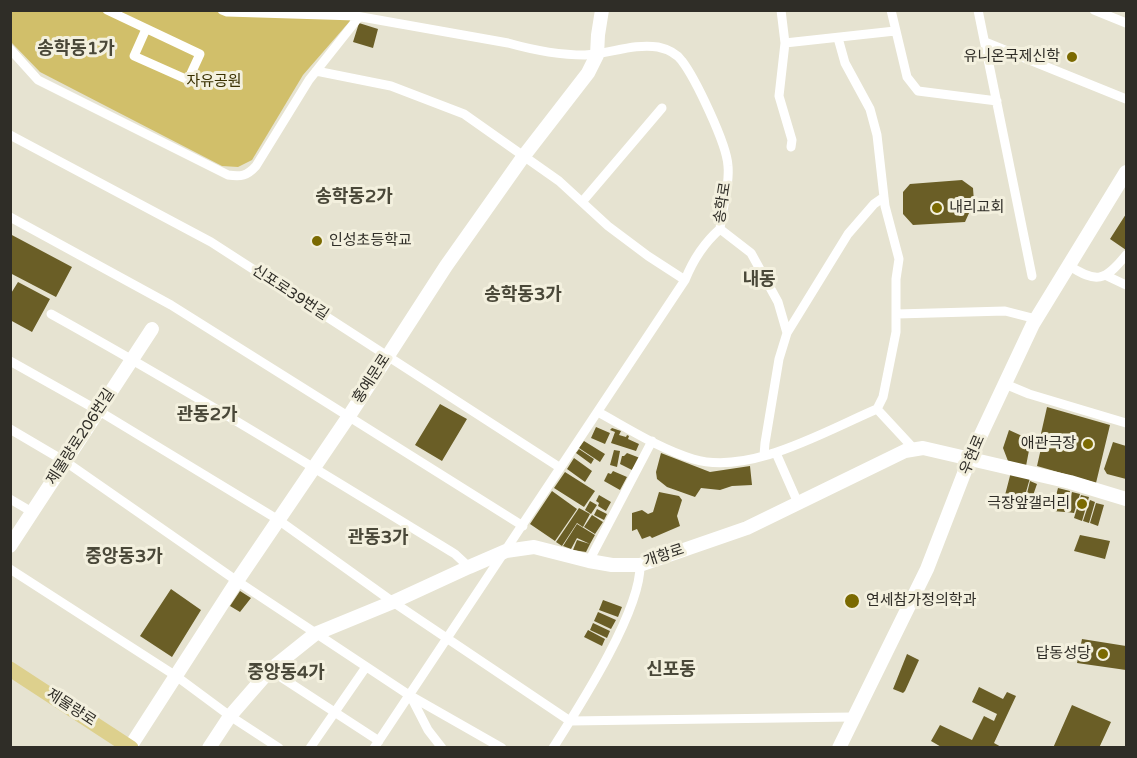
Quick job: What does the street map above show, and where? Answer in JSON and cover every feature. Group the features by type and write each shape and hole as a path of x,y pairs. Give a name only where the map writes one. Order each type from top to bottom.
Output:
{"main road":[{"name":"제물량로","path":"10,669 130,747"}],"street":[{"path":"107,10 200,54 188,80 134,56 146,29"},
{"name":"송학로","path":"222,10 359,17 508,43 532,51 585,55 658,47 680,59 691,76 720,137 729,166 720,229 707,241 690,267 686,280 376,744"},
{"name":"홍예문로","path":"130,747 277,519 349,416 446,266 523,157 593,64 597,56 597,35 602,10"},
{"path":"781,10 785,43 778,96 792,140 791,147"},
{"path":"891,10 907,77 918,91 997,100"},
{"path":"978,10 1032,276"},
{"path":"1094,10 1126,23"},
{"path":"10,49 38,80 228,175 239,177 250,173 256,166 316,71 359,17"},
{"path":"785,43 895,31"},
{"path":"598,412 652,441 693,459 732,462 776,453 877,409 883,397 896,332 896,279 899,260 884,197 875,126 870,109 845,63 838,38"},
{"path":"985,42 1126,99"},
{"path":"316,71 391,86 464,114 560,181 608,226 648,256 686,280"},
{"path":"582,202 662,108"},
{"name":"신포로39번길","path":"10,135 211,242 559,467"},
{"name":"우현로","path":"839,747 927,569 970,458 1036,319 1126,172"},
{"path":"764,455 779,359 787,333 848,234 874,204 884,197"},
{"path":"10,217 171,305 523,526"},
{"path":"720,229 751,253 778,302 787,333"},
{"path":"1068,266 1083,275 1107,276 1126,255"},
{"path":"1107,276 1126,285"},
{"path":"897,314 1005,311 1036,319"},
{"path":"51,314 132,359 312,467 455,554 469,567"},
{"name":"제물량로206번길","path":"10,546 152,329"},
{"path":"10,361 99,411 277,519 445,638 570,721 852,717"},
{"path":"1005,384 1029,394 1126,423"},
{"path":"877,409 915,450"},
{"path":"10,429 66,462 315,634 410,695 502,747"},
{"path":"589,561 652,441"},
{"name":"개항로","path":"209,747 230,716 270,670 315,634 506,551 534,547 612,565 640,565 747,528 905,451 923,448 1070,482 1126,499"},
{"path":"776,453 798,503"},
{"path":"10,499 32,512"},
{"path":"553,747 603,664 632,607 641,575 640,565"},
{"path":"10,569 176,676 230,716 279,747"},
{"path":"310,747 366,666"},
{"path":"270,670 335,712 376,744"},
{"path":"410,695 428,730 442,747"}],"green space":[{"name":"자유공원","path":"348,10 350,21 303,75 252,160 238,167 222,166 40,72 11,42 11,11"}],"building":[{"path":"359,23 378,29 373,48 353,42"},
{"name":"내리교회","path":"962,180 973,188 974,202 965,222 913,225 903,214 903,192 910,184"},
{"path":"1126,214 1126,250 1110,239"},
{"path":"10,234 72,267 56,297 10,273"},
{"path":"18,282 50,299 32,332 10,320 10,295"},
{"path":"440,404 467,419 442,461 415,445"},
{"name":"애관극장","path":"1047,407 1110,425 1096,483 1037,466 1042,444 1047,439 1040,438"},
{"path":"596,427 610,433 605,444 591,438"},
{"path":"612,428 621,431 619,435 626,437 627,435 628,439 639,444 636,451 611,443 615,432 610,430"},
{"path":"1009,430 1031,440 1026,466 1008,461 1003,448"},
{"path":"584,441 605,454 600,462 579,448"},
{"path":"1113,442 1126,446 1126,479 1107,474 1104,469"},
{"path":"579,449 594,459 591,464 576,453"},
{"path":"614,450 620,451 617,467 610,465"},
{"path":"627,453 640,458 632,470 620,464 622,456"},
{"path":"661,453 710,472 750,466 752,485 732,486 720,490 701,488 695,497 667,487 657,479 656,472"},
{"path":"574,458 592,471 585,482 567,469"},
{"path":"613,471 627,477 620,490 604,481 608,473 611,474"},
{"path":"565,472 595,491 584,507 554,488"},
{"path":"1011,472 1030,478 1022,506 1004,499"},
{"path":"1030,481 1037,484 1029,507 1024,506"},
{"path":"1058,488 1070,491 1065,512 1052,511"},
{"path":"552,491 577,509 555,541 530,524"},
{"path":"659,492 679,496 682,500 677,516 680,526 652,538 650,536 642,539 637,529 632,531 632,513 642,510 648,514 653,512"},
{"path":"1072,492 1080,494 1074,513 1067,512"},
{"path":"599,495 611,502 606,511 598,506 599,503 596,501"},
{"path":"1081,495 1089,497 1082,521 1074,518"},
{"path":"1090,500 1095,502 1089,523 1083,521"},
{"path":"590,501 597,505 591,514 585,510"},
{"path":"1096,503 1104,505 1098,526 1090,523"},
{"path":"579,508 590,514 583,527 577,523 562,546 556,542"},
{"path":"597,509 607,514 604,520 594,515"},
{"path":"592,515 603,522 595,534 584,527"},
{"path":"577,524 595,535 590,544 577,538 571,549 563,546"},
{"path":"1080,535 1110,541 1105,559 1074,551"},
{"path":"577,540 590,544 586,552 573,550"},
{"path":"171,589 201,610 172,657 140,636"},
{"path":"240,591 251,598 240,612 230,606"},
{"path":"603,600 622,607 618,617 599,610"},
{"path":"598,612 616,620 611,629 594,621"},
{"path":"593,623 610,631 607,638 590,630"},
{"path":"588,630 605,639 602,646 584,637"},
{"name":"답동성당","path":"1082,639 1126,646 1126,670 1077,663"},
{"path":"907,654 919,660 903,693 893,689"},
{"path":"979,687 1003,699 1007,692 1016,696 994,743 1003,748 943,748 931,741 940,725 972,740 984,716 994,721 997,714 972,702"},
{"path":"1072,705 1111,722 1099,748 1053,748"}],"place":[{"name":"유니온국제신학","path":"1072,57"},
{"name":"내리교회","path":"937,208"},
{"name":"인성초등학교","path":"317,241"},
{"name":"애관극장","path":"1088,444"},
{"name":"극장앞갤러리","path":"1082,504"},
{"name":"연세참가정의학과","path":"852,601"},
{"name":"답동성당","path":"1103,654"}],"district":[{"name":"송학동1가","path":"76,49"},
{"name":"송학동2가","path":"354,197"},
{"name":"내동","path":"759,280"},
{"name":"송학동3가","path":"523,295"},
{"name":"관동2가","path":"207,415"},
{"name":"관동3가","path":"378,538"},
{"name":"중앙동3가","path":"124,557"},
{"name":"신포동","path":"671,670"},
{"name":"중앙동4가","path":"286,673"}]}
